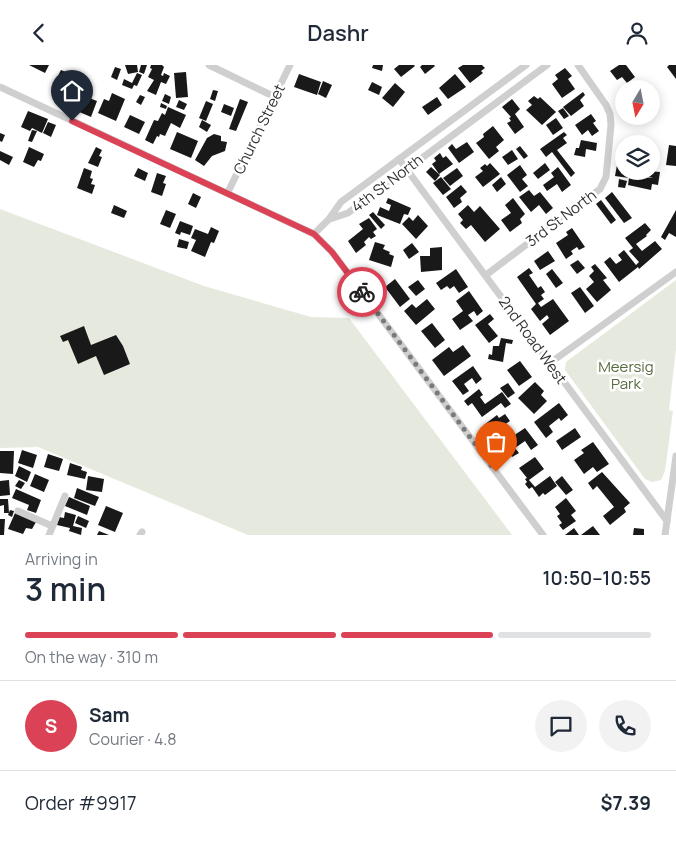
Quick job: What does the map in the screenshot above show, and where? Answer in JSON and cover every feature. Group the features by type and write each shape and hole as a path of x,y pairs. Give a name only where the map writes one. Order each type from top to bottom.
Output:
{"street":[{"path":"208,65 275,97"},
{"name":"Church Street","path":"228,192 290,65"},
{"name":"4th St North","path":"330,219 341,202 526,65"},
{"name":"4th St North","path":"330,219 348,213 547,65"},
{"name":"3rd St North","path":"486,275 600,189 606,177 611,125 610,114 606,105 578,65"},
{"path":"0,87 228,192 314,234 332,252 543,535"},
{"name":"2nd Road West","path":"399,159 667,521"},
{"path":"314,234 330,219"},
{"path":"550,363 676,272"},
{"path":"665,535 676,456"},
{"path":"49,535 65,496"},
{"path":"18,511 52,526"}],"green space":[{"path":"0,209 204,286 311,317 349,318 512,535 248,535 38,447 0,448"},
{"name":"Meersig Park","path":"676,280 676,349 669,410 673,411 665,471 661,480 652,482 645,479 565,370 566,362"}],"building":[{"path":"29,65 49,65 45,73"},
{"path":"125,65 137,65 138,72 128,74"},
{"path":"141,65 147,65 144,74 139,72"},
{"path":"151,65 162,65 164,67 161,75 163,76 164,73 170,76 166,84 161,82 156,95 147,91 154,80 148,77 152,69 150,68"},
{"path":"373,65 383,65 382,71 372,68"},
{"path":"399,65 415,66 401,77 394,69"},
{"path":"422,65 435,66 425,74 420,67"},
{"path":"463,65 482,65 485,68 481,71 483,73 470,83 458,68"},
{"path":"619,65 626,65 635,77 631,80 624,80 622,77 617,80 610,71"},
{"path":"669,65 676,65 676,79 667,67"},
{"path":"115,67 121,69 117,80 111,77"},
{"path":"565,68 572,76 568,79 575,89 562,98 552,84 558,79 555,75"},
{"path":"61,70 74,76 69,86 56,80"},
{"path":"186,72 188,97 176,98 174,73"},
{"path":"137,73 142,75 137,86 134,85 132,89 122,85 124,79 132,83"},
{"path":"299,74 321,82 317,95 294,87"},
{"path":"455,74 466,87 448,99 439,88"},
{"path":"323,81 332,85 326,98 318,94"},
{"path":"372,82 382,87 379,95 368,90"},
{"path":"395,83 405,92 393,107 382,98"},
{"path":"213,90 218,91 215,101 210,99"},
{"path":"583,92 585,95 580,100 584,106 571,116 563,107"},
{"path":"76,93 97,101 91,117 70,108"},
{"path":"112,93 125,99 116,121 98,113 104,99 109,101"},
{"path":"165,94 171,97 169,104 162,101"},
{"path":"140,95 145,97 141,105 136,102"},
{"path":"534,96 538,99 540,97 556,112 542,125 526,110 532,105 528,101"},
{"path":"437,97 442,105 428,115 422,107"},
{"path":"240,99 248,102 236,131 229,129"},
{"path":"512,99 520,109 515,114 524,127 515,134 507,123 511,121 509,118 511,117 502,107"},
{"path":"179,100 187,104 184,110 176,107"},
{"path":"206,101 213,104 206,121 199,118"},
{"path":"161,103 167,106 166,109 160,107"},
{"path":"224,104 234,108 231,116 221,112"},
{"path":"168,107 186,115 180,128 171,123 165,136 160,134 159,137 157,136 153,144 145,140 154,120 158,121 162,113 165,115"},
{"path":"563,108 569,116 564,119 558,111"},
{"path":"28,111 48,119 42,133 32,128 30,131 21,127"},
{"path":"591,114 596,121 593,123 599,131 592,136 588,130 582,135 575,125"},
{"path":"130,115 145,122 139,134 124,127"},
{"path":"556,118 563,128 553,135 546,125"},
{"path":"202,120 211,125 207,132 199,127"},
{"path":"48,122 56,125 51,137 43,133"},
{"path":"493,126 504,140 496,147 499,151 489,159 476,143"},
{"path":"32,130 37,131 32,142 28,141"},
{"path":"177,132 198,141 191,158 170,149"},
{"path":"564,132 567,135 563,138 567,143 557,150 575,173 571,177 552,152 546,157 540,149"},
{"path":"0,133 5,135 2,142 0,141"},
{"path":"214,134 221,136 221,141 227,142 225,151 212,156 204,166 195,160 207,138"},
{"path":"581,140 597,143 596,151 586,149 585,157 574,155 576,148 579,148"},
{"path":"467,142 474,152 459,163 448,148 452,144 456,149"},
{"path":"669,145 676,146 676,166 666,165"},
{"path":"520,146 528,156 524,159 516,149"},
{"path":"29,147 44,154 41,161 38,160 34,167 23,162"},
{"path":"96,147 102,150 99,156 102,157 98,167 88,163"},
{"path":"512,150 518,159 508,165 502,157"},
{"path":"0,151 13,157 9,165 0,160"},
{"path":"440,153 443,158 446,156 453,164 439,174 432,164 436,161 434,158"},
{"path":"490,163 500,174 483,187 475,177 483,171 480,168"},
{"path":"545,163 550,170 538,179 533,173"},
{"path":"520,165 527,175 522,179 528,186 520,192 507,175"},
{"path":"431,167 440,175 435,181 426,172"},
{"path":"558,167 571,185 562,192 557,184 547,191 543,185 554,177 551,173"},
{"path":"84,168 92,171 90,178 93,179 91,184 95,185 92,194 77,188"},
{"path":"138,168 148,173 145,181 134,176"},
{"path":"457,168 463,176 450,186 443,178"},
{"path":"157,173 166,176 163,183 166,184 162,196 151,192"},
{"path":"441,177 451,189 443,195 433,183"},
{"path":"501,177 506,184 497,192 492,185"},
{"path":"619,180 627,181 625,188 618,187"},
{"path":"629,180 659,180 658,185 652,184 651,190 628,185"},
{"path":"461,185 467,192 460,198 462,202 454,208 446,197"},
{"path":"529,190 534,196 540,192 553,208 546,214 539,205 531,212 519,197"},
{"path":"612,192 632,218 624,223 605,198"},
{"path":"193,193 201,197 196,208 188,204"},
{"path":"388,198 411,208 408,215 404,214 400,224 377,215 380,207 389,211 391,205 386,203"},
{"path":"513,198 525,214 520,219 522,223 510,232 501,220 511,213 505,205"},
{"path":"601,200 616,220 611,224 596,204"},
{"path":"114,205 127,211 124,218 111,213"},
{"path":"468,205 474,212 480,206 500,229 485,242 471,225 466,229 460,223 463,220 458,214"},
{"path":"166,210 176,214 170,228 160,224"},
{"path":"676,210 676,237 669,233 665,240 661,237"},
{"path":"373,212 385,225 381,229 369,215"},
{"path":"418,215 428,226 416,239 402,224 409,217 413,221"},
{"path":"369,218 377,229 373,232 376,236 371,239 369,237 364,242 366,245 356,253 348,241 363,229 359,224"},
{"path":"180,221 193,226 190,235 181,232 180,235 175,233"},
{"path":"645,223 651,230 647,236 636,244 642,251 655,241 662,249 639,269 638,267 619,282 604,262 610,257 616,264 622,260 618,255 624,250 636,265 639,262 629,251 633,248 625,238"},
{"path":"211,227 219,231 214,243 211,242 205,257 191,251 196,240 191,238 195,229 208,234"},
{"path":"572,228 585,247 579,250 577,247 571,251 573,254 566,259 556,243 568,235 566,232"},
{"path":"179,239 189,242 187,249 177,247"},
{"path":"375,242 385,245 383,249 394,256 391,267 369,260"},
{"path":"412,243 419,252 409,259 403,250"},
{"path":"442,247 442,270 421,272 420,256 430,256 430,248"},
{"path":"548,251 555,261 540,270 534,261"},
{"path":"578,260 585,268 577,274 570,265"},
{"path":"595,264 607,278 603,280 611,290 597,302 586,289 594,282 589,276 594,271 591,267"},
{"path":"529,268 533,273 529,275 538,288 541,286 545,292 541,295 544,299 538,303 541,307 553,299 569,321 550,335 542,324 549,318 547,315 540,321 531,309 536,304 517,277"},
{"path":"456,269 468,287 459,293 454,286 450,289 447,286 441,290 436,283"},
{"path":"552,269 563,283 556,288 546,274"},
{"path":"395,279 410,299 400,307 385,287"},
{"path":"418,280 425,289 416,296 408,287"},
{"path":"580,287 594,306 585,313 571,293"},
{"path":"469,291 483,311 477,316 474,311 468,315 473,321 460,330 452,319 463,311 456,301"},
{"path":"427,299 435,309 416,325 404,311 412,304 416,308"},
{"path":"490,314 494,319 488,324 498,336 489,343 475,325"},
{"path":"432,323 445,340 435,348 421,331"},
{"path":"84,326 91,345 116,335 123,346 130,364 104,375 96,356 78,364 68,340 63,342 60,336"},
{"path":"501,338 513,340 512,344 506,343 503,362 488,359 489,354 492,355 493,346 499,346"},
{"path":"463,345 471,356 444,376 432,360 449,347 453,352"},
{"path":"520,361 532,377 519,386 507,370"},
{"path":"473,366 482,379 476,384 472,378 464,384 469,391 463,395 452,381"},
{"path":"535,382 544,391 541,395 547,401 534,414 518,398"},
{"path":"508,383 515,393 508,398 500,388"},
{"path":"479,389 483,395 480,397 485,404 502,392 511,404 505,408 501,403 482,417 472,403 468,406 464,401"},
{"path":"559,403 568,415 561,421 559,418 549,426 553,432 546,438 534,422"},
{"path":"505,414 510,421 498,429 503,435 496,440 484,425 497,415 499,418"},
{"path":"525,428 538,445 531,450 525,441 515,448 519,453 512,457 508,451 503,454 498,446"},
{"path":"575,428 581,437 562,450 556,441"},
{"path":"593,442 609,464 597,472 593,467 584,474 574,460 584,453 581,450"},
{"path":"22,450 37,455 33,468 18,463"},
{"path":"0,451 14,451 13,474 0,473"},
{"path":"48,454 63,459 59,471 44,467"},
{"path":"535,457 544,469 529,480 535,487 550,476 557,486 539,497 532,487 529,489 525,484 527,482 525,479 527,478 519,468"},
{"path":"70,463 82,467 81,470 87,472 85,479 67,475"},
{"path":"19,466 31,472 27,482 15,476"},
{"path":"602,472 630,503 624,508 626,512 610,525 603,516 614,507 597,486 593,490 588,483"},
{"path":"35,474 49,480 44,492 30,486"},
{"path":"88,476 104,479 102,492 86,490"},
{"path":"562,476 573,490 566,495 555,482"},
{"path":"9,480 10,495 0,496 0,481"},
{"path":"19,480 25,483 21,489 15,486"},
{"path":"77,488 99,497 95,506 74,498"},
{"path":"16,489 41,500 36,513 27,510 29,505 12,498"},
{"path":"69,497 90,506 87,515 65,506"},
{"path":"566,498 576,511 571,515 576,521 563,530 559,525 562,523 557,516 560,514 555,507"},
{"path":"0,499 8,499 9,513 4,513 4,505 0,506"},
{"path":"106,506 123,513 115,532 98,525"},
{"path":"10,510 14,511 12,517 8,515"},
{"path":"65,512 76,515 73,526 82,528 81,535 69,531 70,528 57,525 59,517 64,518"},
{"path":"15,513 36,522 32,529 26,528 23,534 8,529"},
{"path":"78,516 89,521 86,528 75,523"},
{"path":"0,519 5,519 4,535 0,535"},
{"path":"593,526 600,535 581,535"},
{"path":"574,528 579,535 565,535"},
{"path":"634,528 644,529 644,535 633,535"},
{"path":"99,531 109,535 97,535"}],"way so far":[{"path":"362,292 496,472"}],"route":[{"path":"72,121 228,192 314,234 332,252 362,292"}]}
